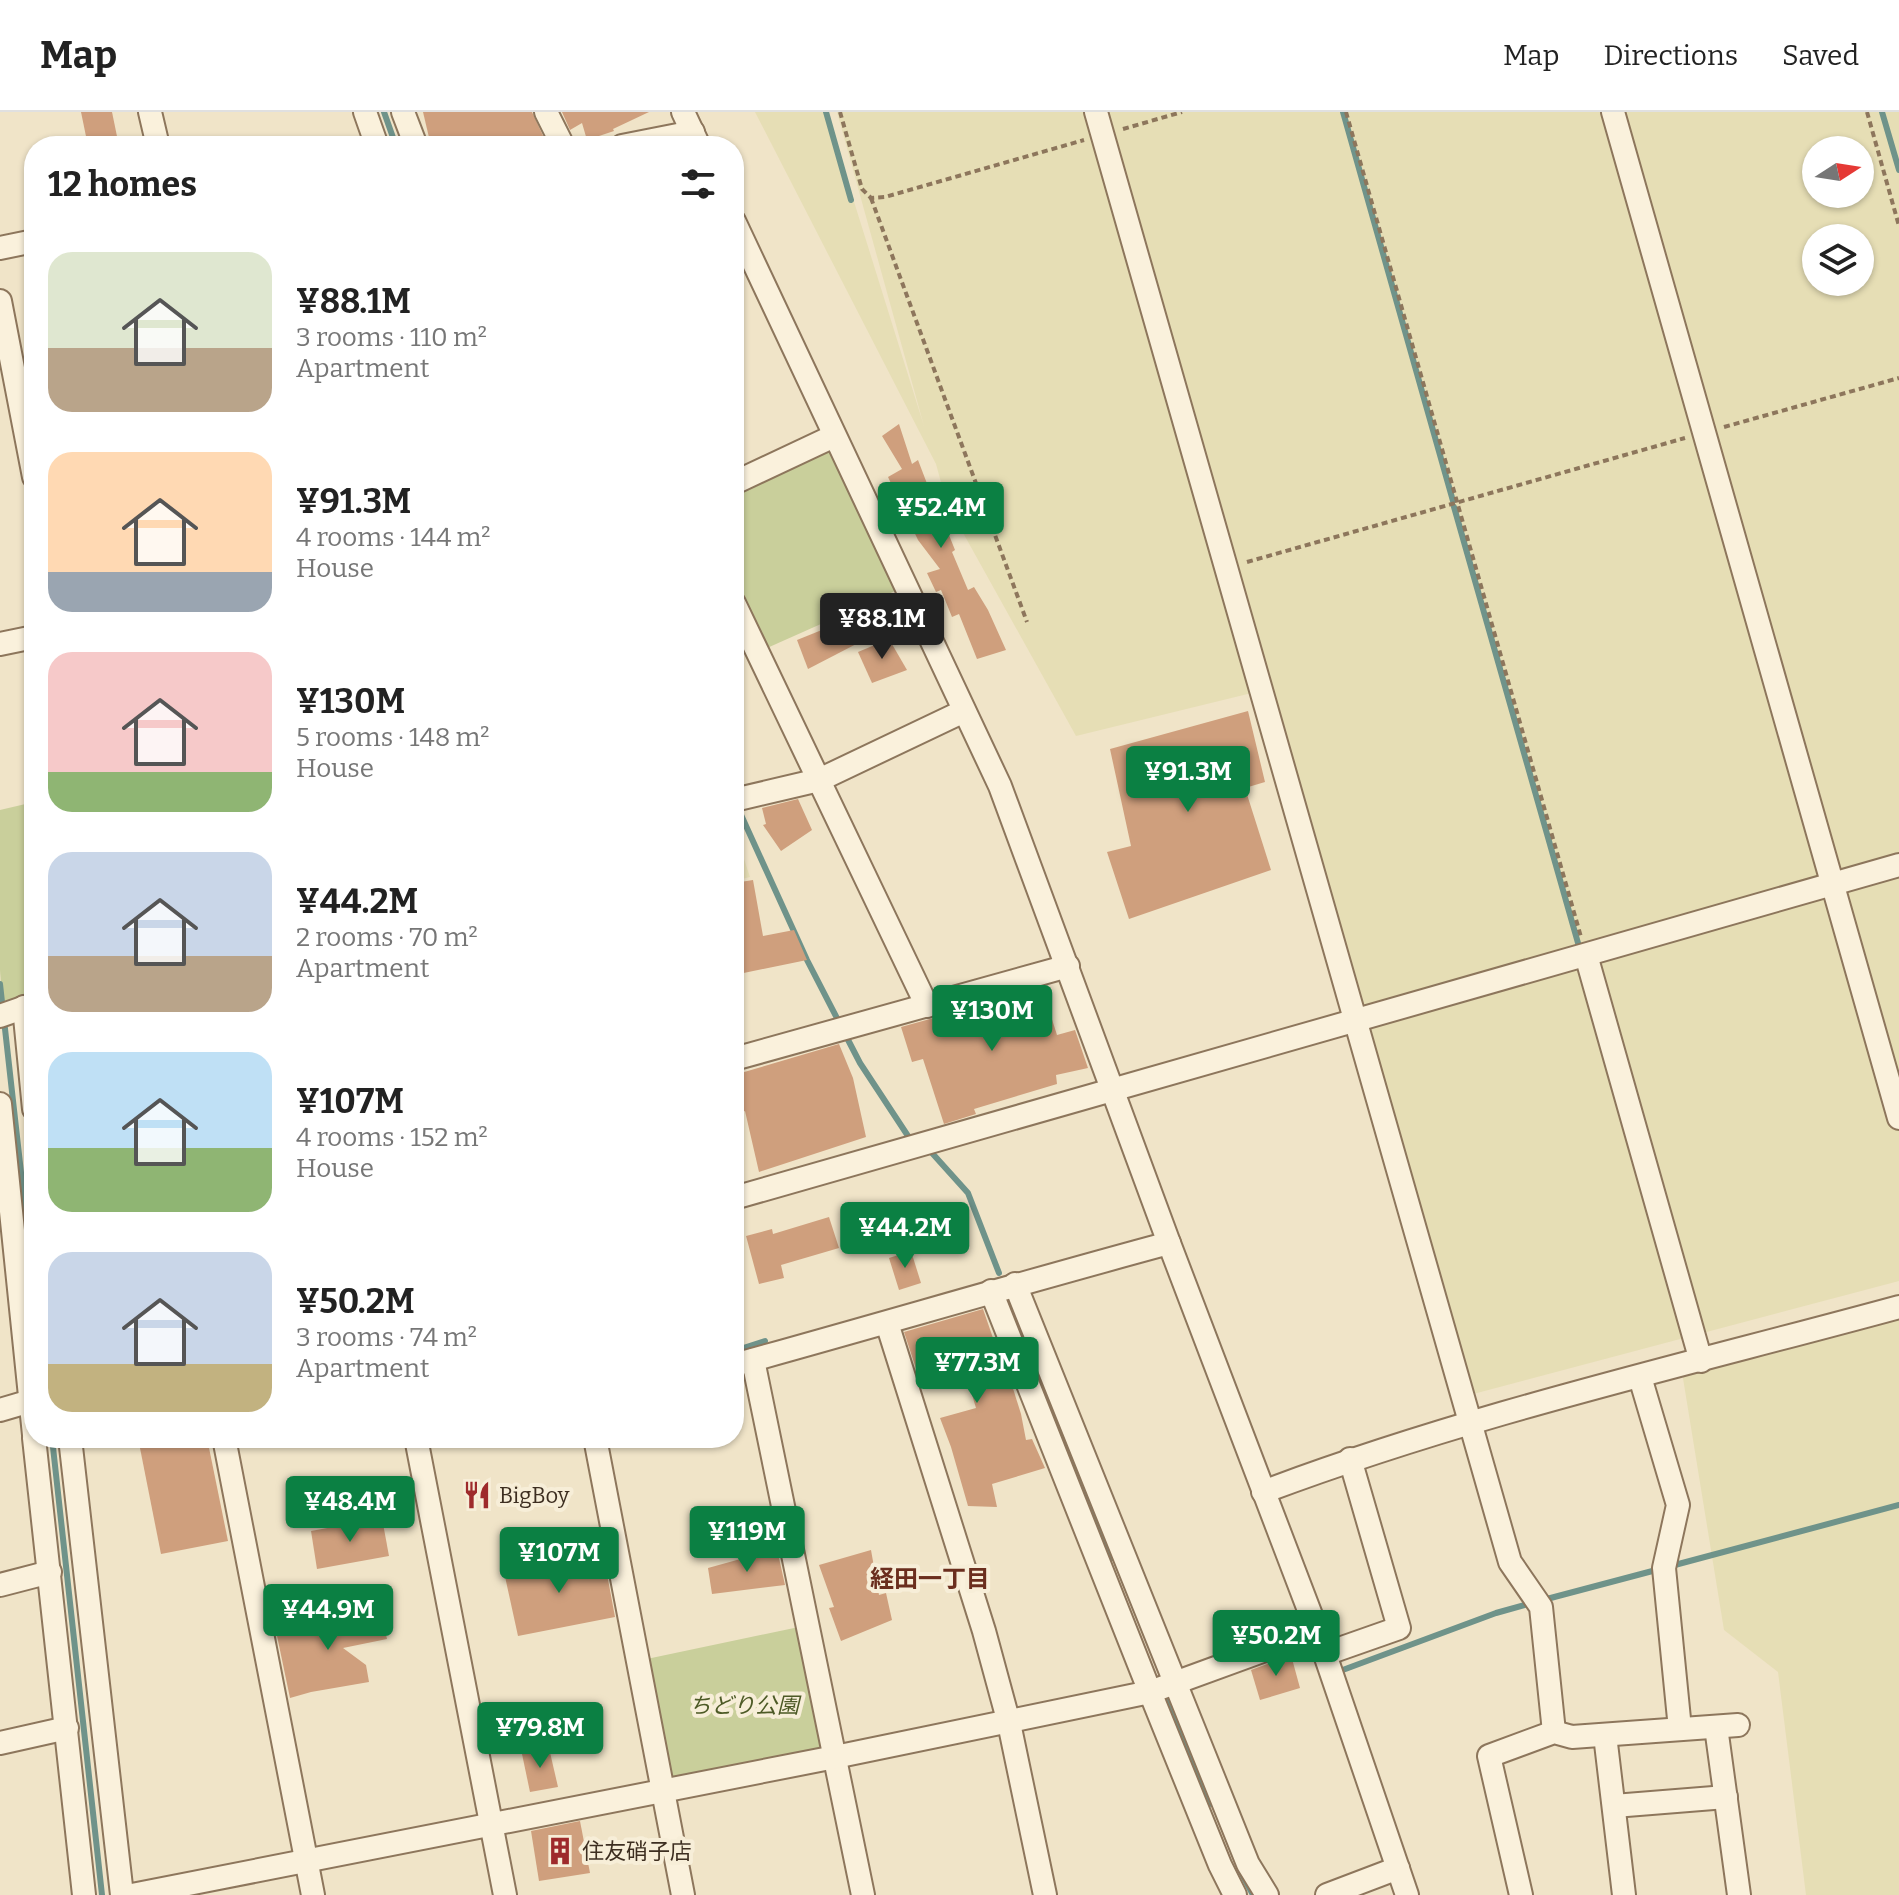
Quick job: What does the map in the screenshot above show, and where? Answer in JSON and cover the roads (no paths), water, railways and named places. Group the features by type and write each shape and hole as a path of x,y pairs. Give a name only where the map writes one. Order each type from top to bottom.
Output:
{"street":[{"path":"150,112 156,136"},
{"path":"365,112 373,136"},
{"path":"403,112 412,136"},
{"path":"546,112 558,136"},
{"path":"1096,112 1510,1562 1541,1607 1554,1732"},
{"path":"1613,112 1899,1118"},
{"path":"666,136 692,130"},
{"path":"744,242 1000,786 1317,1631 1407,1895"},
{"path":"0,248 24,243"},
{"path":"0,301 24,425"},
{"path":"744,478 834,436"},
{"path":"744,624 927,1006"},
{"path":"0,644 24,639"},
{"path":"744,798 819,780 964,711"},
{"path":"744,1195 1899,865"},
{"path":"1586,955 1701,1361"},
{"path":"744,1056 1068,966"},
{"path":"0,1016 24,1008"},
{"path":"0,1104 7,1242 24,1350"},
{"path":"863,1895 835,1757 744,1362 1169,1243"},
{"path":"1015,1284 1248,1864 1267,1895"},
{"path":"991,1291 1150,1692 1235,1895"},
{"path":"1263,1492 1350,1459 1470,1423 1899,1307"},
{"path":"887,1323 984,1631 1009,1723 1045,1895"},
{"path":"1640,1377 1678,1505 1664,1568 1680,1729"},
{"path":"0,1410 24,1403"},
{"path":"35,1448 84,1895"},
{"path":"71,1448 122,1895"},
{"path":"226,1448 313,1895"},
{"path":"418,1448 505,1895"},
{"path":"597,1448 683,1895"},
{"path":"1325,1654 1399,1628 1350,1459"},
{"path":"0,1585 50,1572"},
{"path":"132,1895 1009,1723 1150,1692 1317,1631"},
{"path":"1521,1895 1489,1756 1554,1732 1572,1737 1727,1726 1726,1797 1739,1895"},
{"path":"0,1743 67,1728"},
{"path":"1605,1735 1624,1895"},
{"path":"1614,1806 1726,1797"},
{"path":"1327,1895 1398,1868"}],"waterway":[{"path":"384,112 392,136"},
{"path":"826,112 851,200"},
{"path":"1343,112 1453,501"},
{"path":"1882,112 1899,170"},
{"path":"1454,507 1580,950"},
{"path":"744,821 807,960 840,1024"},
{"path":"0,984 24,1199"},
{"path":"845,1034 860,1063 908,1136"},
{"path":"932,1153 968,1193 999,1273"},
{"path":"1007,1296 1113,1558"},
{"path":"744,1348 765,1341"},
{"path":"53,1448 102,1895"},
{"path":"1671,1566 1899,1505"},
{"path":"1543,1600 1660,1569"},
{"path":"1340,1671 1496,1613 1532,1603"},
{"path":"1167,1697 1212,1804"},
{"path":"1240,1870 1253,1895"}],"place":[{"name":"BigBoy","path":"477,1495"},
{"name":"住友硝子店","path":"560,1851"}],"district":[{"name":"経田一丁目","path":"930,1579"}],"park label":[{"name":"ちどり公園","path":"744,1705"}]}
